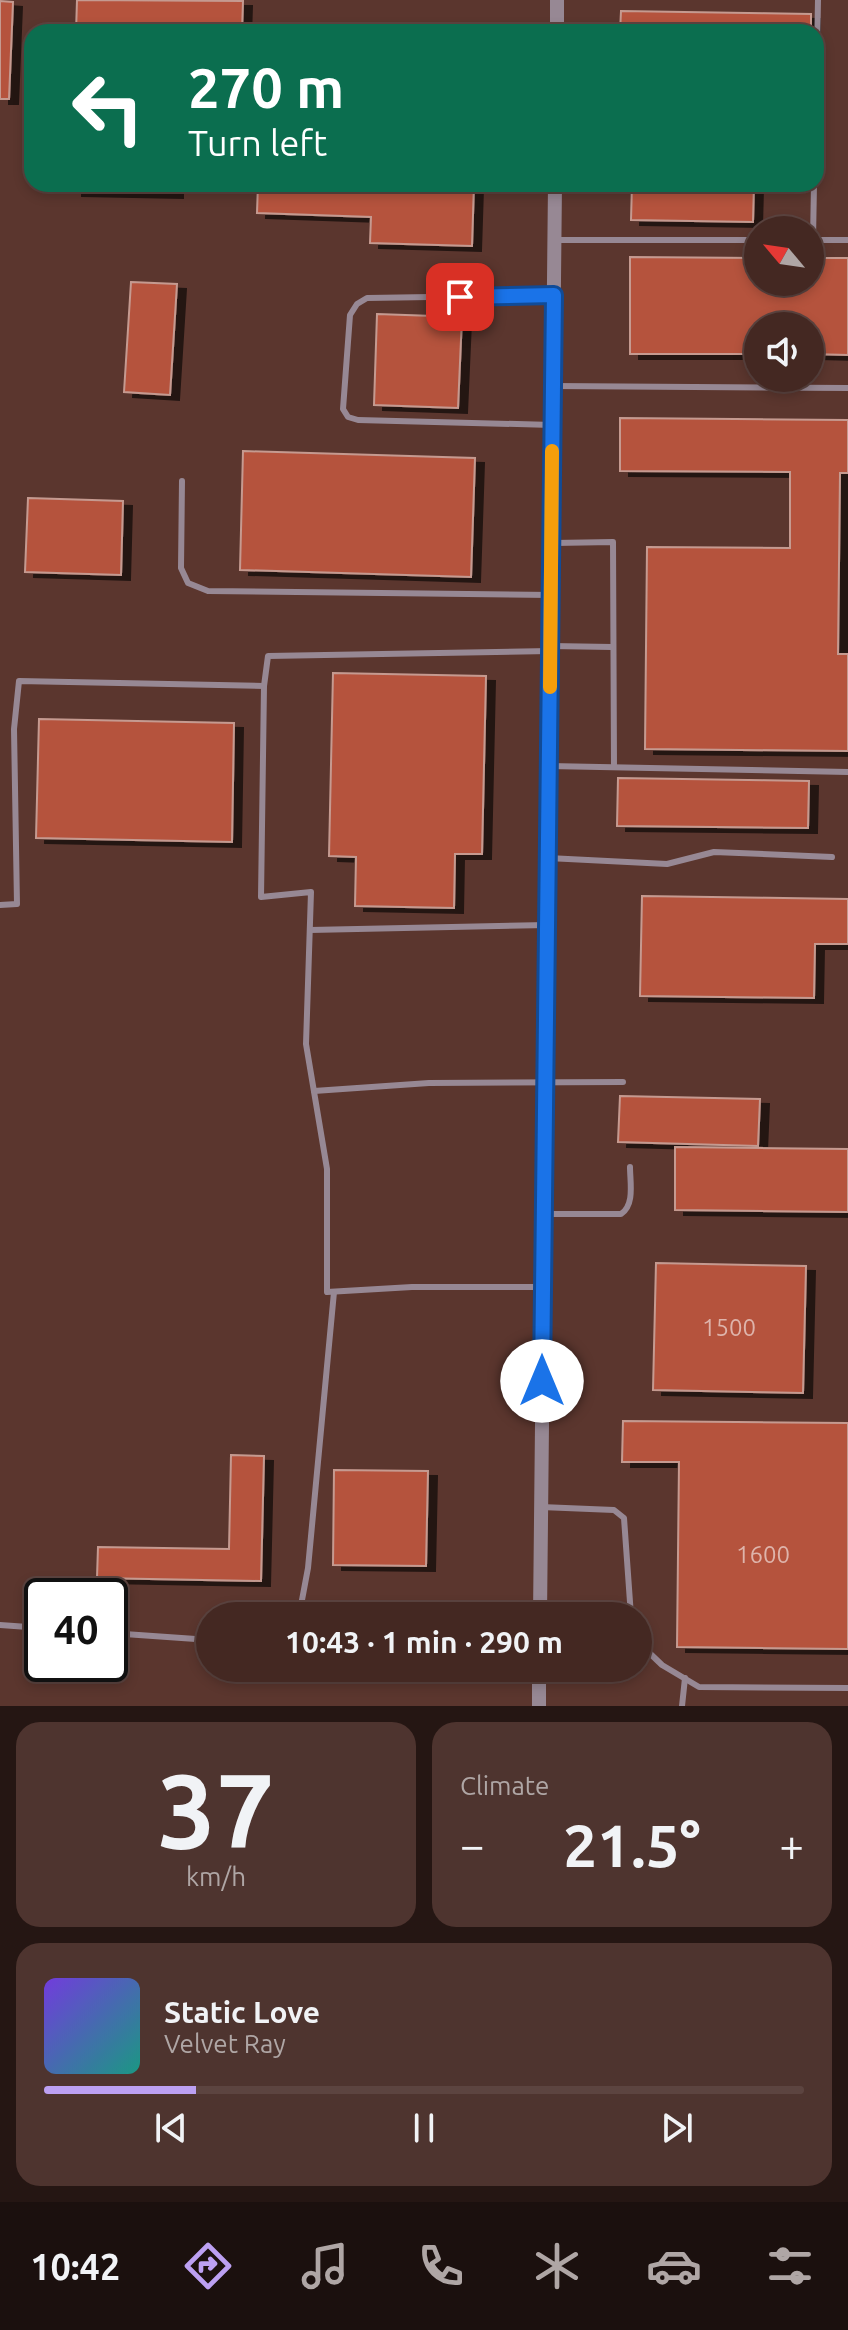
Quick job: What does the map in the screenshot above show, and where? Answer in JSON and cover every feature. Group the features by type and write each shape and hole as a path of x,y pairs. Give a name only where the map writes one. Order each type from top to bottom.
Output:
{"street":[{"path":"557,0 557,24"},
{"path":"540,1602 555,192"},
{"path":"539,1682 539,1706"}],"lane":[{"path":"818,0 818,24"},
{"path":"813,216 814,192"},
{"path":"554,240 744,240"},
{"path":"824,240 848,240"},
{"path":"553,425 358,420 348,417 343,409 350,315 357,304 367,298 554,295"},
{"path":"553,386 848,388"},
{"path":"182,481 181,568 188,583 208,591 551,595"},
{"path":"552,543 613,542 614,767"},
{"path":"543,1287 412,1287 327,1292 327,1169 306,1044 311,892 261,897 264,686 268,656 612,647"},
{"path":"0,905 17,904 14,729 19,681 264,686"},
{"path":"549,766 848,772"},
{"path":"548,858 667,864 714,852 832,857"},
{"path":"310,930 547,925"},
{"path":"314,1091 429,1083 623,1082"},
{"path":"544,1214 621,1214 630,1204 630,1167"},
{"path":"302,1602 308,1568 334,1292"},
{"path":"541,1507 614,1510 624,1518 630,1602"},
{"path":"0,1625 24,1627"},
{"path":"128,1634 196,1639"},
{"path":"652,1655 699,1687 848,1688"},
{"path":"682,1706 685,1678"}],"building":[{"path":"77,0 243,1 242,24 76,24"},
{"path":"0,1 13,2 9,99 0,99"},
{"path":"621,11 811,14 811,24 620,24"},
{"path":"258,192 474,192 472,246 370,243 371,217 257,213"},
{"path":"632,192 754,192 753,216 744,216 744,222 631,220"},
{"path":"630,257 744,258 744,296 824,296 824,258 848,258 848,355 824,354 824,312 744,312 744,354 630,354"},
{"path":"131,282 177,284 170,395 124,392"},
{"path":"377,314 462,317 458,408 374,405"},
{"path":"620,418 848,420 848,473 840,473 838,654 848,654 848,751 645,749 647,547 790,548 790,472 620,471"},
{"path":"243,451 475,458 471,577 240,570"},
{"path":"28,498 123,501 121,575 25,572"},
{"path":"333,673 486,676 482,854 455,854 454,908 355,906 356,857 329,856"},
{"path":"39,719 234,723 232,842 36,838"},
{"path":"618,778 809,781 808,828 617,826"},
{"path":"642,896 848,899 848,944 815,944 814,998 640,996"},
{"path":"620,1096 760,1099 758,1146 618,1142"},
{"path":"675,1147 848,1149 848,1212 675,1210"},
{"path":"656,1263 806,1266 803,1393 653,1390"},
{"path":"623,1421 848,1423 848,1649 677,1647 679,1462 622,1462"},
{"path":"231,1455 264,1456 261,1581 97,1578 98,1547 229,1549"},
{"path":"334,1470 428,1471 426,1566 333,1565"}],"slow traffic":[{"path":"550,687 552,451"}],"route":[{"path":"460,297 554,295 542,1381"}]}
